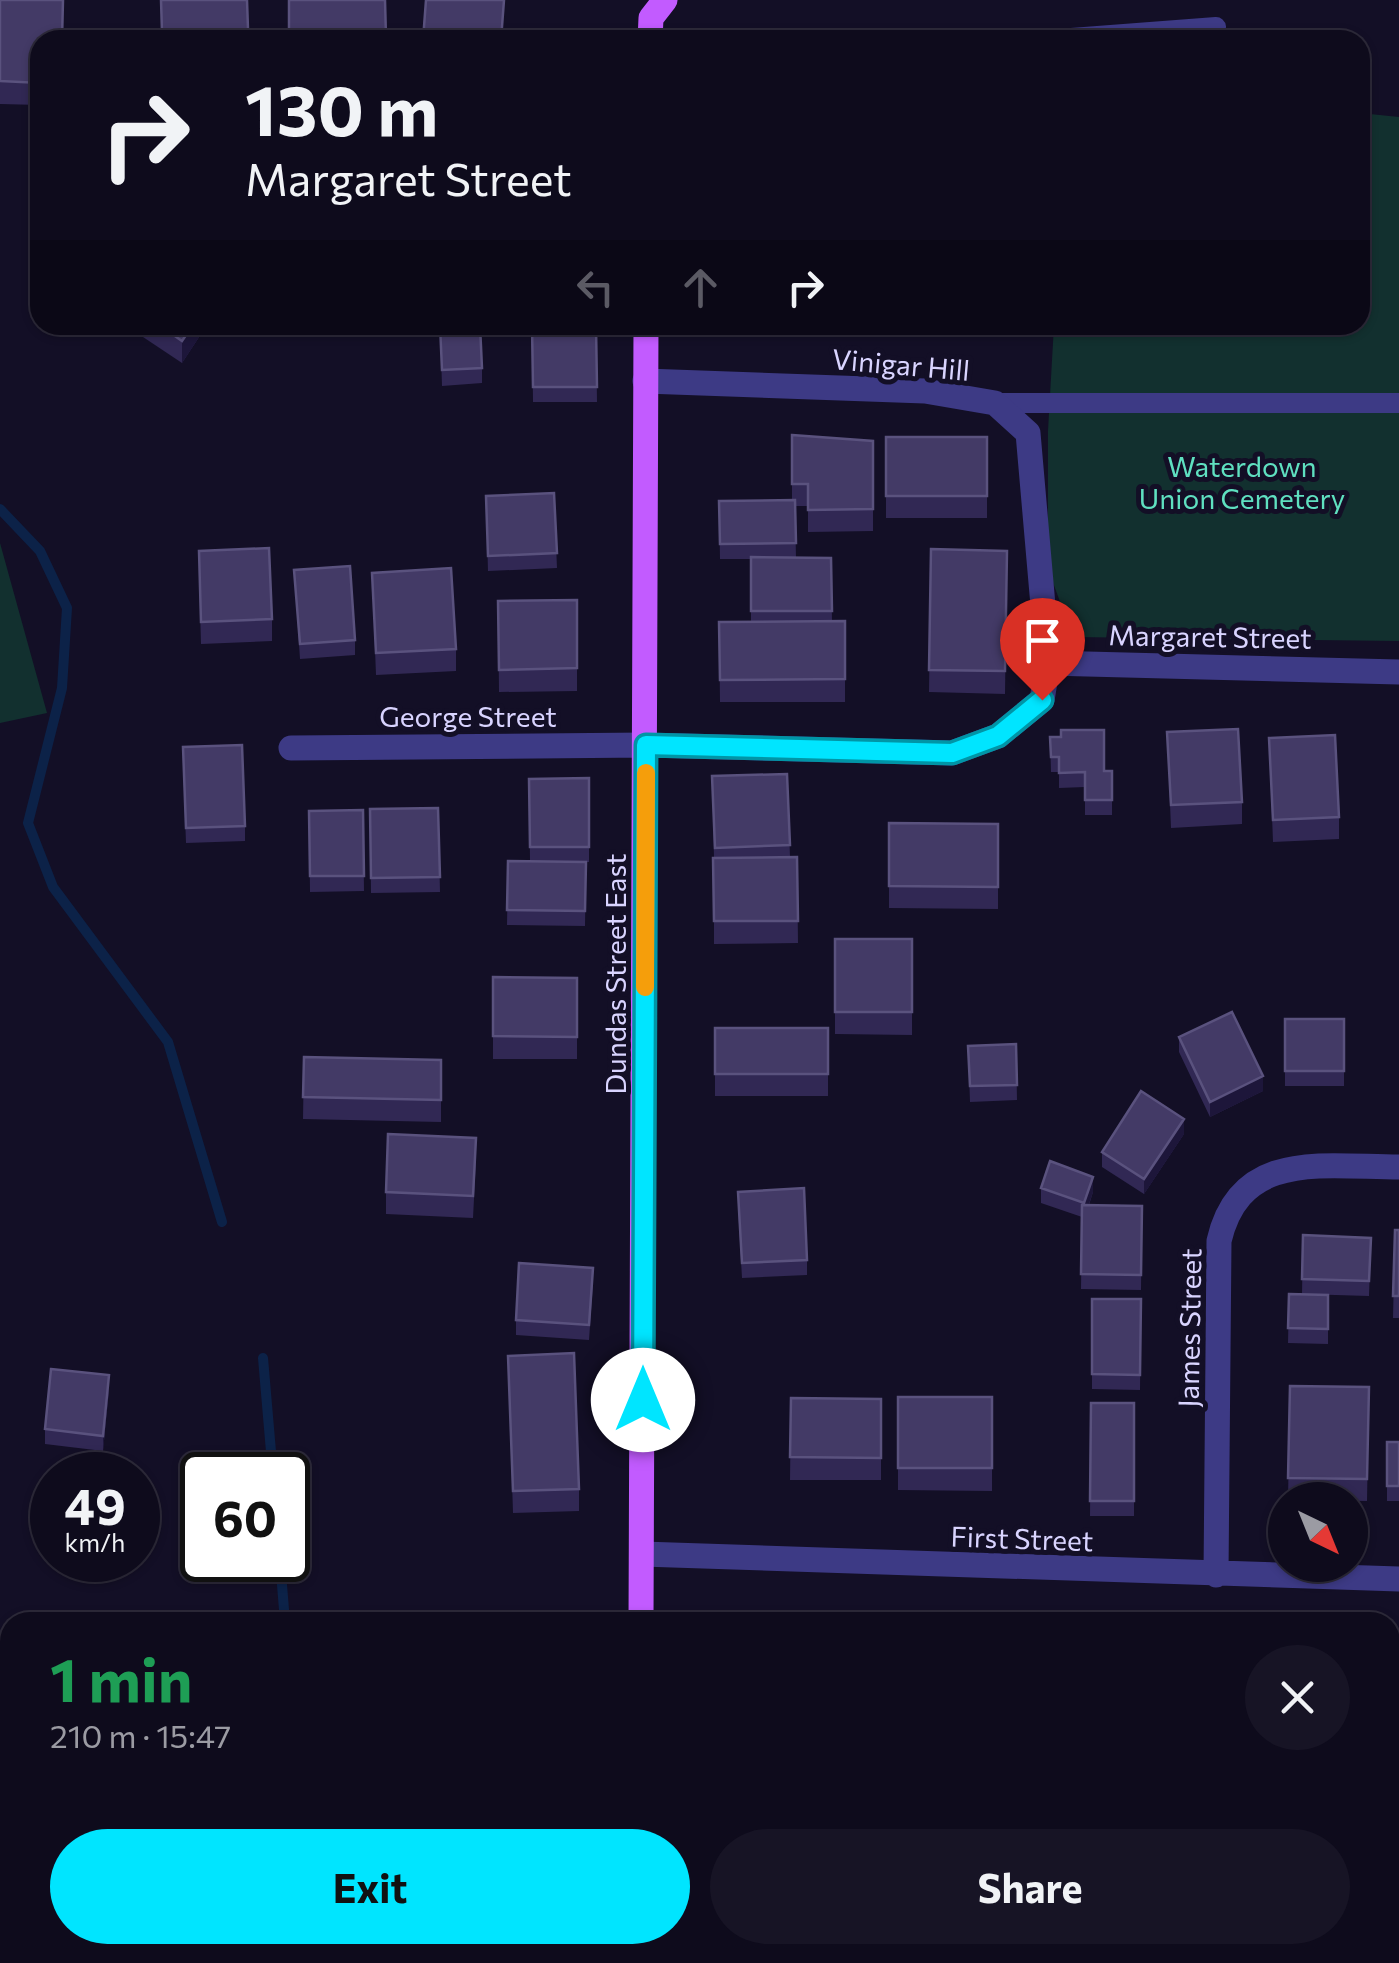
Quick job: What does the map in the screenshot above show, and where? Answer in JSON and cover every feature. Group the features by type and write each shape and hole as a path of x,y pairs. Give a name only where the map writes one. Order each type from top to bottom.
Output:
{"main road":[{"name":"Dundas Street East","path":"641,1612 646,335"}],"street":[{"name":"Vinigar Hill","path":"646,381 924,391 995,403 1028,433 1048,663"},
{"path":"646,745 952,753 998,736 1042,700 1048,663"},
{"name":"Margaret Street","path":"1048,663 1399,672"},
{"name":"George Street","path":"291,748 646,745"},
{"name":"James Street","path":"1216,1575 1218,1241 1224,1218 1236,1196 1278,1171 1399,1168"},
{"name":"First Street","path":"642,1554 1399,1579"}],"lane":[{"path":"1167,30 1216,26"},
{"path":"995,403 1399,403"}],"green space":[{"name":"Waterdown Union Cemetery","path":"1370,114 1399,117 1399,641 1073,637 1048,569 1048,431 1053,335 1370,335"},
{"path":"0,543 47,713 0,723"}],"building":[{"path":"0,0 63,0 62,30 30,30 30,82 0,81"},
{"path":"161,0 247,0 248,29 162,30"},
{"path":"289,0 385,0 386,30 289,30"},
{"path":"426,0 504,0 502,30 424,30"},
{"path":"440,335 480,335 482,368 442,370"},
{"path":"532,335 596,335 597,387 533,387"},
{"path":"792,435 873,441 873,509 808,510 808,484 792,484"},
{"path":"886,437 987,437 987,496 886,496"},
{"path":"554,493 557,553 488,556 486,496"},
{"path":"795,500 796,543 720,544 719,501"},
{"path":"269,548 272,619 201,622 199,551"},
{"path":"931,549 1007,551 1005,671 929,670"},
{"path":"751,557 831,558 832,611 751,611"},
{"path":"350,566 355,640 300,644 294,570"},
{"path":"451,568 456,649 376,653 372,573"},
{"path":"577,600 577,668 499,670 498,601"},
{"path":"845,621 845,679 720,680 719,622"},
{"path":"1238,729 1242,802 1171,805 1167,732"},
{"path":"1061,730 1104,730 1104,771 1112,771 1112,800 1085,800 1085,772 1059,773 1059,757 1051,757 1050,737 1061,737"},
{"path":"1335,735 1339,817 1273,820 1269,738"},
{"path":"242,745 245,826 186,828 183,747"},
{"path":"787,774 790,845 715,848 712,776"},
{"path":"589,778 589,847 530,847 529,779"},
{"path":"438,808 440,877 371,878 370,809"},
{"path":"363,810 364,876 310,876 309,811"},
{"path":"889,823 998,824 998,887 889,886"},
{"path":"797,857 798,921 714,921 713,858"},
{"path":"508,861 586,862 585,911 507,910"},
{"path":"835,939 912,939 912,1012 835,1012"},
{"path":"493,977 577,978 577,1037 493,1036"},
{"path":"1232,1012 1263,1076 1210,1102 1179,1037"},
{"path":"1285,1019 1344,1019 1344,1071 1285,1071"},
{"path":"715,1028 828,1028 828,1074 715,1074"},
{"path":"1016,1044 1017,1085 970,1086 968,1046"},
{"path":"304,1057 441,1060 441,1100 303,1097"},
{"path":"1141,1091 1184,1119 1144,1179 1102,1152"},
{"path":"388,1134 476,1138 473,1196 386,1192"},
{"path":"1050,1161 1093,1177 1084,1203 1041,1188"},
{"path":"804,1188 807,1260 742,1263 738,1192"},
{"path":"1082,1205 1142,1206 1141,1275 1081,1274"},
{"path":"1395,1230 1399,1230 1399,1296 1393,1296"},
{"path":"1303,1235 1371,1238 1369,1281 1302,1279"},
{"path":"519,1263 593,1268 589,1325 516,1320"},
{"path":"1289,1294 1328,1295 1328,1329 1288,1328"},
{"path":"1092,1299 1141,1299 1140,1375 1092,1374"},
{"path":"574,1353 579,1489 513,1491 508,1356"},
{"path":"51,1369 109,1375 103,1436 45,1429"},
{"path":"1290,1386 1369,1387 1367,1479 1288,1478"},
{"path":"898,1397 992,1397 992,1468 898,1468"},
{"path":"791,1398 881,1399 881,1458 790,1457"},
{"path":"1091,1403 1134,1403 1134,1501 1090,1501"},
{"path":"1387,1442 1399,1442 1399,1486 1387,1486"}],"waterway":[{"path":"0,509 40,551 67,608 62,688 28,823 53,887 168,1042 222,1222"},
{"path":"263,1358 271,1452"},
{"path":"282,1582 284,1612"}],"slow traffic":[{"path":"645,987 646,773"}],"route":[{"path":"643,1400 646,745 952,753 998,736 1042,700"}]}
